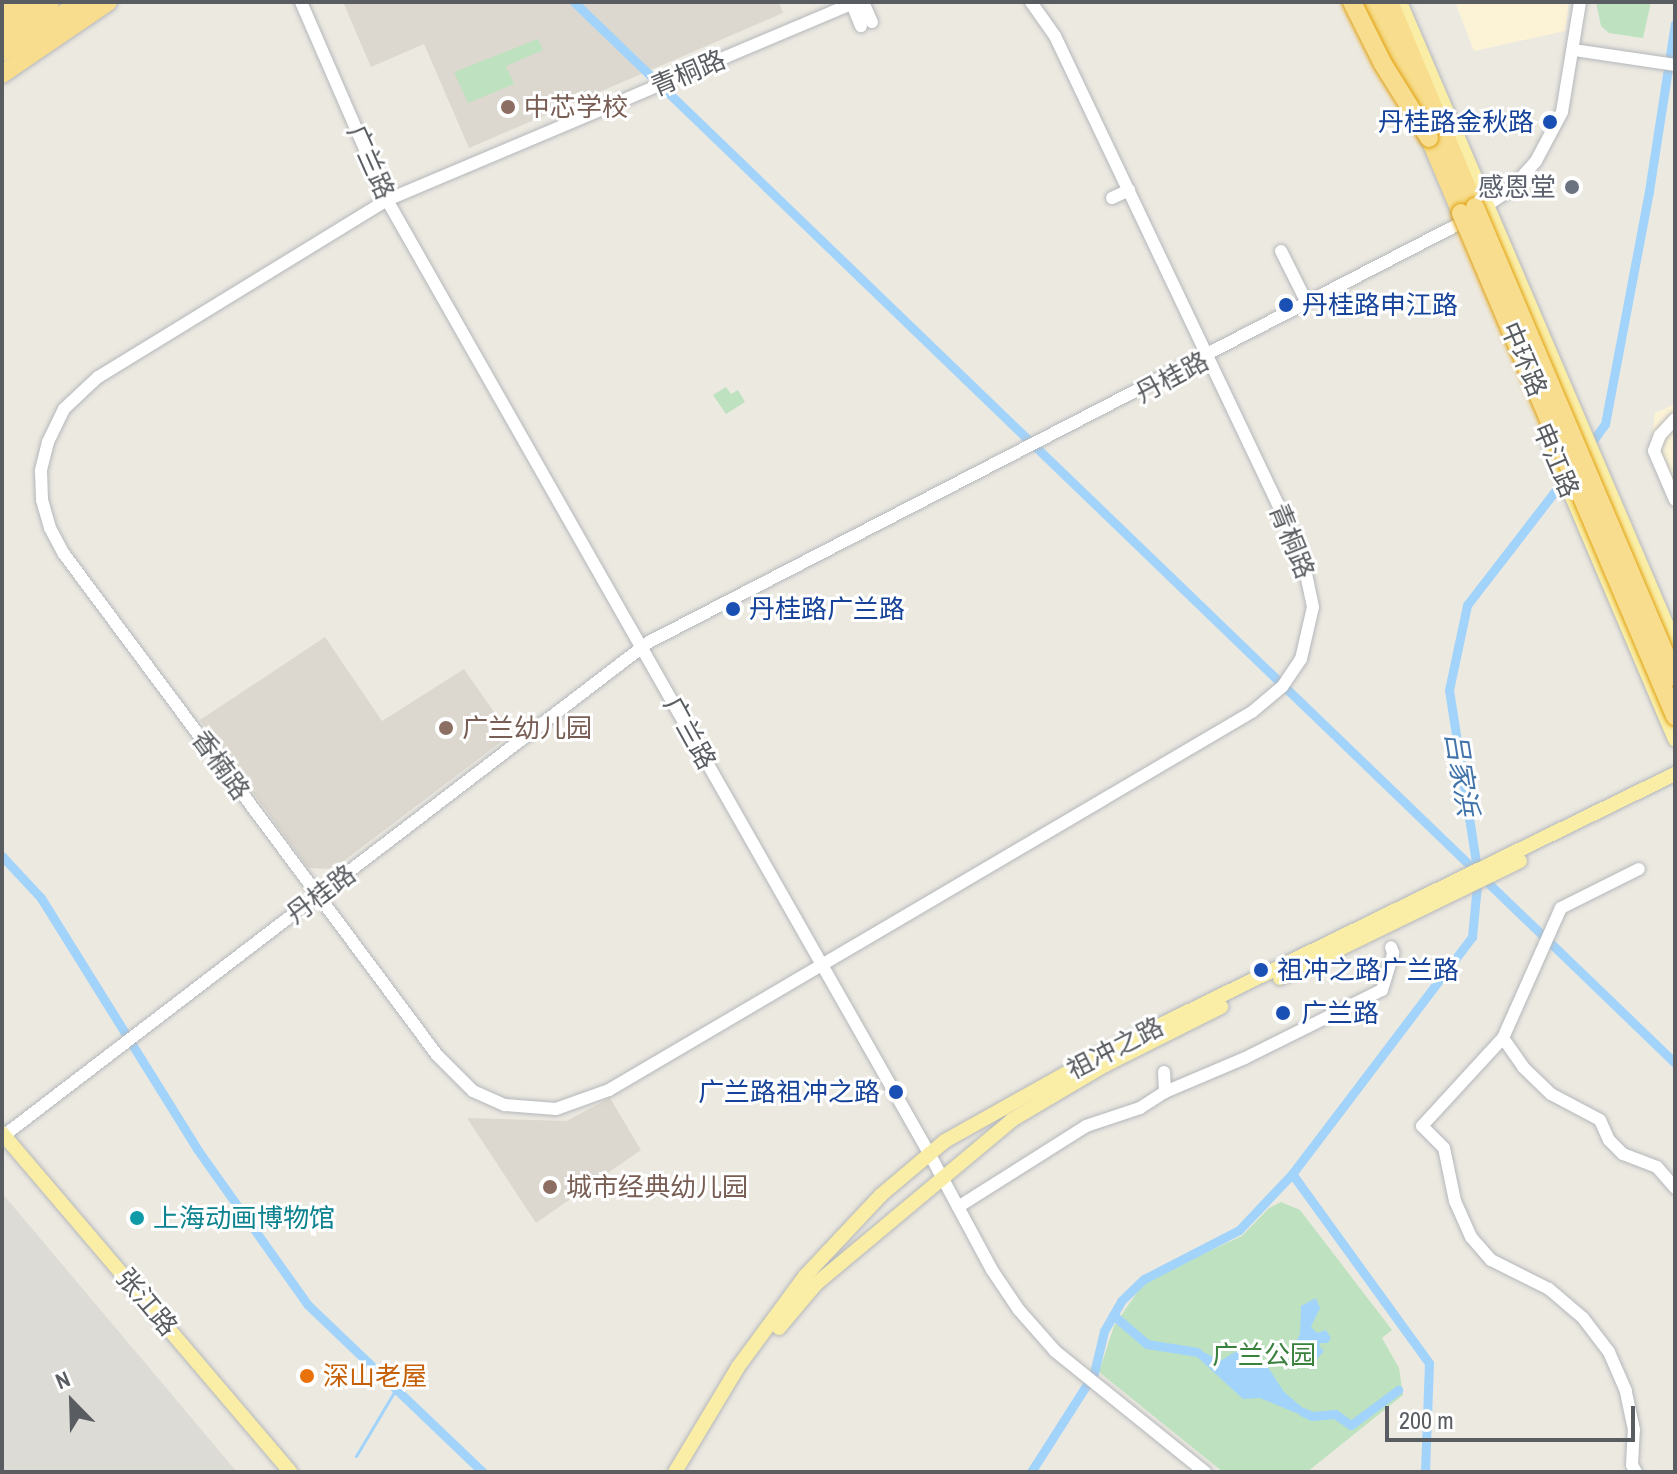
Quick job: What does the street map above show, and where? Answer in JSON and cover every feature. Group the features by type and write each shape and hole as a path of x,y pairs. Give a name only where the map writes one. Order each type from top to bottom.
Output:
{"highway":[{"path":"2,15 23,2"},
{"path":"2,32 50,2"},
{"path":"2,52 82,2"},
{"path":"2,74 106,2"},
{"path":"1352,2 1383,64 1429,138"},
{"name":"中环路","path":"1372,2 1429,138 1459,223 1675,716"},
{"name":"中环路","path":"1389,2 1675,677"},
{"path":"1399,2 1428,94"}],"main road":[{"path":"2,26 40,2"},
{"path":"2,65 106,2"},
{"name":"申江路","path":"1363,2 1675,740"},
{"name":"申江路","path":"1399,2 1675,644"},
{"name":"祖冲之路","path":"1525,853 1675,774"},
{"name":"祖冲之路","path":"675,1472 738,1367 805,1276 855,1221 926,1155 1003,1106 1099,1055 1675,785"},
{"name":"祖冲之路","path":"685,1472 745,1372 807,1294 1012,1120 1160,1036 1436,895"},
{"name":"张江路","path":"3,1138 280,1472"},
{"name":"张江路","path":"3,1138 291,1472"}],"street":[{"name":"广兰路","path":"301,2 387,200 641,651 656,686 1015,1313 1075,1372 1205,1472"},
{"name":"青桐路","path":"819,967 1271,699 1292,674 1311,625 1312,598 1308,572 1055,36 1031,2"},
{"name":"丹桂路","path":"3,1138 649,642 1207,356 1517,191 1551,148 1571,99 1583,2"},
{"name":"青桐路","path":"387,200 857,3"},
{"path":"857,3 867,24"},
{"path":"1577,46 1639,55 1675,56"},
{"path":"1639,55 1675,65"},
{"path":"1112,198 1129,190"},
{"name":"香楠路","path":"387,200 79,392 55,424 41,471 45,514 64,554 448,1068 473,1091 522,1109 556,1109 592,1099 819,967"},
{"name":"丹桂路","path":"1207,356 1306,301 1459,223"},
{"path":"1281,251 1306,301"},
{"path":"1675,419 1660,435 1654,451 1675,500"},
{"path":"1636,1472 1632,1465 1634,1430 1626,1391 1609,1352 1583,1318 1549,1289 1491,1260 1471,1237 1455,1201 1444,1148 1422,1126 1503,1038 1561,908 1639,869"},
{"path":"958,1207 1086,1126 1140,1108 1165,1092 1245,1058 1382,990 1393,953 1391,947"},
{"path":"1503,1038 1523,1067 1551,1094 1600,1120 1609,1140 1623,1154 1657,1167 1675,1188"},
{"path":"1164,1072 1165,1092"},
{"name":"广兰路","path":"940,1181 1007,1295 1075,1372"},
{"name":"广兰路","path":"1105,1395 1198,1472"}],"shaded area":[{"name":"中芯学校","path":"343,2 779,2 783,13 469,148 424,44 371,67"},
{"path":"1455,2 1569,2 1565,31 1474,51"},
{"path":"1675,404 1675,511 1649,452 1655,413"},
{"path":"325,637 382,721 464,669 510,735 333,869 308,868 200,720"},
{"name":"城市经典幼儿园","path":"610,1098 641,1150 536,1223 467,1118 566,1121"},
{"path":"2,1193 237,1472 2,1472"}],"green space":[{"path":"1596,2 1651,2 1643,38 1609,33 1601,26"},
{"path":"538,39 543,50 506,66 514,84 468,103 454,72"},
{"path":"726,387 731,394 738,390 745,402 726,414 713,395"},
{"name":"广兰公园","path":"1281,1202 1300,1210 1392,1330 1382,1338 1399,1368 1403,1395 1307,1472 1223,1472 1099,1372 1114,1326 1140,1288 1157,1275 1242,1236 1269,1208"}],"water":[{"path":"1316,1298 1320,1308 1311,1327 1317,1333 1326,1330 1331,1338 1328,1343 1321,1343 1319,1346 1324,1351 1316,1360 1309,1348 1293,1348 1300,1334 1301,1306"},
{"path":"1198,1349 1220,1361 1239,1350 1250,1350 1264,1361 1284,1392 1304,1409 1301,1415 1260,1398 1243,1399 1195,1355"}],"waterway":[{"path":"574,2 1675,1063"},
{"name":"吕家浜","path":"1589,446 1605,424 1649,191 1675,24"},
{"name":"吕家浜","path":"1425,1472 1429,1363 1292,1174 1472,937 1478,875 1449,690 1467,605 1566,477"},
{"path":"2,856 41,898 197,1149 308,1305 483,1472"},
{"path":"1031,1472 1094,1373 1104,1331 1121,1301 1144,1279 1239,1230 1292,1174"},
{"path":"1113,1315 1147,1344 1197,1352"},
{"path":"356,1456 396,1389"},
{"path":"1303,1412 1312,1416 1335,1414 1351,1425 1398,1390"}],"place":[{"name":"中芯学校","path":"508,107"},
{"name":"丹桂路金秋路","path":"1550,122"},
{"name":"感恩堂","path":"1572,187"},
{"name":"丹桂路申江路","path":"1286,305"},
{"name":"丹桂路广兰路","path":"733,609"},
{"name":"广兰幼儿园","path":"446,728"},
{"name":"祖冲之路广兰路","path":"1261,970"},
{"name":"广兰路","path":"1283,1013"},
{"name":"广兰路祖冲之路","path":"896,1092"},
{"name":"城市经典幼儿园","path":"550,1187"},
{"name":"上海动画博物馆","path":"137,1218"},
{"name":"深山老屋","path":"307,1376"}]}
